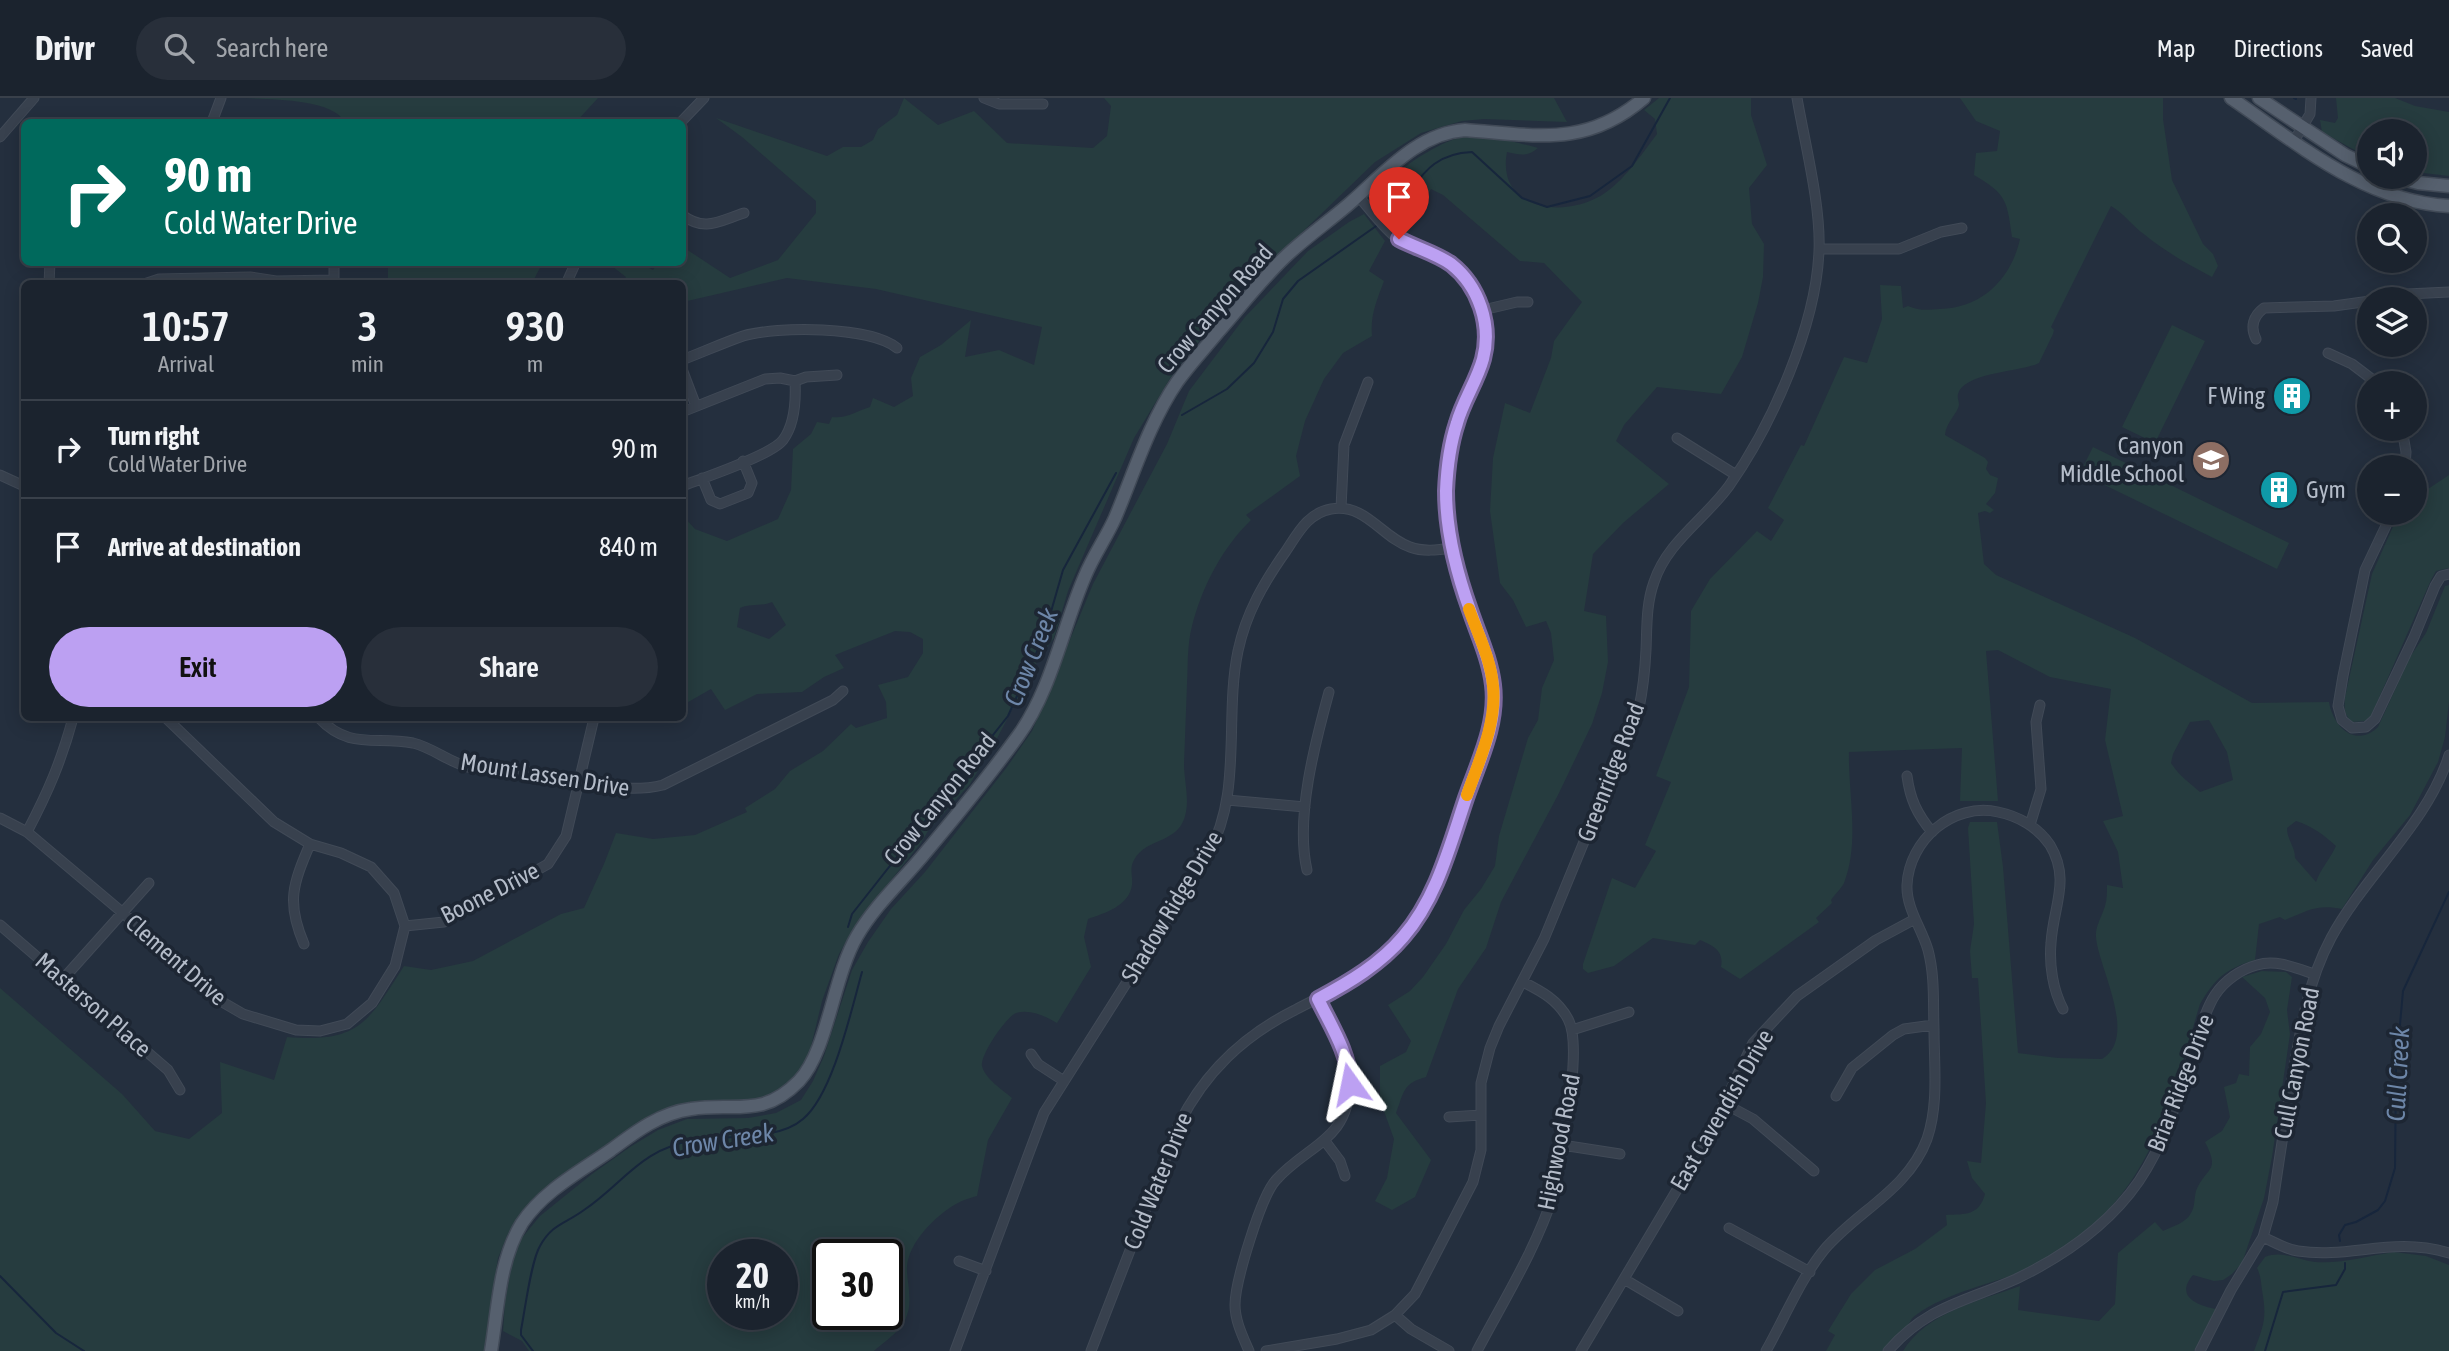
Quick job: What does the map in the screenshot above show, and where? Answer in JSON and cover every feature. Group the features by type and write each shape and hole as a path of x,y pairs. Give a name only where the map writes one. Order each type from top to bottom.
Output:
{"main road":[{"path":"2231,98 2335,169 2364,184 2407,199 2449,206"},
{"path":"2259,98 2357,161"},
{"name":"Crow Canyon Road","path":"491,1351 503,1271 522,1223 538,1204 629,1136 663,1117 691,1109 746,1109 766,1104 784,1094 806,1072 820,1042 839,975 860,931 993,768 1031,715 1062,643 1087,572 1113,523 1156,422 1176,384 1286,256 1420,144 1431,138 1465,130 1548,135 1580,132 1598,128 1618,118 1637,100"},
{"path":"2427,184 2449,186"}],"street":[{"path":"0,137 34,98"},
{"path":"213,119 221,98"},
{"path":"684,119 704,98"},
{"path":"984,98 999,104 1043,104"},
{"name":"Greenridge Road","path":"1266,1351 1361,1333 1395,1315 1415,1294 1469,1192 1481,1150 1481,1083 1490,1048 1549,928 1639,708 1650,597 1657,573 1674,546 1719,498 1736,475 1784,387 1797,353 1815,284 1819,249 1797,98"},
{"path":"2294,141 2311,114 2311,98"},
{"name":"Cold Water Drive","path":"1091,1351 1179,1124 1194,1097 1222,1060 1238,1045 1269,1024 1346,984 1377,963 1412,926 1437,881 1489,732 1494,705 1491,671 1460,581 1452,548 1446,490 1451,448 1463,404 1483,359 1486,336 1483,310 1470,285 1456,269 1441,258 1399,239 1358,196"},
{"path":"686,218 702,226 744,213"},
{"path":"1819,249 1899,249 1941,232 1962,228"},
{"path":"156,280 250,277 270,280"},
{"path":"2427,293 2449,292"},
{"path":"1483,310 1528,302"},
{"path":"2256,339 2252,329 2253,322 2264,308 2357,303"},
{"path":"686,358 746,335 782,331 832,330 870,334 889,341 897,348"},
{"path":"2328,353 2352,363 2362,371"},
{"path":"686,410 765,379 795,381 806,376 837,375"},
{"path":"686,380 696,406"},
{"path":"686,484 782,442 789,429 796,400 795,381"},
{"path":"1368,382 1344,445 1341,508 1357,511 1401,544 1413,549 1427,551 1452,548"},
{"path":"1677,438 1736,475"},
{"path":"702,478 711,500 720,504 748,493 752,483 743,461"},
{"path":"0,475 21,485"},
{"name":"Shadow Ridge Drive","path":"955,1351 1040,1124 1208,854 1222,827 1227,800 1238,653 1249,614 1265,581 1304,525 1320,512 1341,508"},
{"path":"2386,525 2365,570 2343,676 2338,706 2342,720 2351,728 2366,727 2375,719 2414,637 2434,586 2441,576 2449,574"},
{"name":"Mount Lassen Drive","path":"322,721 336,733 347,738 416,744 455,763 472,768 518,770 626,789 646,789 663,785 833,700 843,691"},
{"path":"1307,870 1304,858 1305,807 1314,747 1329,692"},
{"path":"2030,825 2040,789 2036,722 2040,705"},
{"path":"27,832 62,759 72,721"},
{"path":"169,721 274,822 310,845 341,853 371,867 394,893 405,926"},
{"name":"Boone Drive","path":"405,926 444,922 548,864 566,836 594,721"},
{"name":"Cull Canyon Road","path":"2200,1351 2231,1290 2263,1237 2273,1202 2300,1027 2314,974 2346,912 2431,795 2449,755"},
{"path":"1907,776 1910,797 1919,816 1932,832"},
{"path":"1227,800 1305,807"},
{"path":"1766,1351 1810,1272 1833,1241 1897,1185 1914,1165 1927,1139 1934,1107 1932,968 1908,896 1908,878 1915,854 1932,832 1960,814 1982,810 2011,815 2030,825 2049,845 2059,870 2061,891 2050,944 2055,989 2063,1010"},
{"name":"Clement Drive","path":"0,818 27,832 224,1003 243,1014 296,1030 320,1031 347,1024 372,1003 395,966 405,926"},
{"path":"304,944 296,927 292,905 297,875 310,845"},
{"path":"64,978 149,883"},
{"name":"East Cavendish Drive","path":"1581,1351 1706,1141 1754,1043 1797,996 1876,940 1915,919"},
{"name":"Masterson Place","path":"0,925 168,1070 180,1090"},
{"name":"Briar Ridge Drive","path":"1888,1351 1905,1332 1926,1317 1950,1304 2014,1280 2052,1261 2086,1238 2110,1217 2138,1182 2157,1151 2170,1123 2201,1028 2215,995 2234,975 2257,965 2275,963 2314,974"},
{"path":"1523,982 1554,1001 1566,1015 1573,1030 1629,1012"},
{"path":"1249,1351 1235,1305 1261,1205 1275,1181 1290,1166 1325,1141 1345,1113 1348,1099 1350,1074 1337,1036 1318,999"},
{"path":"1836,1096 1852,1068 1893,1035 1904,1029 1933,1025"},
{"name":"Highwood Road","path":"1477,1351 1543,1225 1554,1194 1575,1054 1573,1030"},
{"path":"1031,1054 1038,1064 1064,1082"},
{"path":"1725,1104 1753,1119 1814,1171"},
{"path":"1449,1116 1481,1115"},
{"path":"1325,1141 1340,1161 1345,1176"},
{"path":"1562,1145 1620,1154"},
{"path":"1729,1228 1810,1272"},
{"path":"2263,1237 2298,1251 2338,1252 2403,1245 2424,1246 2449,1253"},
{"path":"959,1261 986,1271"},
{"path":"1624,1279 1678,1311"},
{"path":"1395,1315 1411,1329 1449,1351"}],"green space":[{"path":"245,98 598,98 579,119 342,119 327,108 284,100"},
{"path":"904,98 938,125 974,111 1007,143 1093,148 1107,136 1111,106 1104,98 1554,98 1567,122 1484,119 1462,121 1421,133 1375,162 1235,297 1174,372 1134,438 1068,591 1054,638 1039,658 993,746 970,784 928,831 858,921 839,954 822,1001 810,1051 801,1070 789,1083 761,1103 664,1112 532,1204 515,1222 498,1258 484,1351 0,1351 0,988 122,1094 155,1131 189,1139 222,1113 220,1062 274,1080 287,1037 331,1036 347,1032 359,1025 381,1002 404,966 431,970 473,961 561,914 584,908 616,833 653,839 695,835 747,812 745,808 775,789 790,771 823,751 851,724 856,728 887,718 886,702 878,685 908,677 923,653 923,639 910,632 895,631 835,655 844,668 824,677 802,692 757,694 725,710 711,689 686,703 686,519 695,529 727,541 778,519 791,490 793,449 811,434 817,422 829,424 832,417 847,416 870,407 873,398 894,407 913,396 911,378 920,357 941,345 971,320 965,357 999,350 1034,365 1042,327 876,289 787,278 686,301 686,280 623,280 626,277 612,266 646,266 653,270 656,266 686,266 686,249 730,278 778,260 816,213 816,201 716,118 827,156 843,147 861,147 873,140 878,129 897,115","holes":["772,602 786,625 769,639 737,627 740,608"]},
{"path":"1659,98 1751,98 1751,115 1767,165 1749,188 1752,224 1764,244 1763,277 1758,303 1742,357 1721,394 1657,387 1624,425 1616,441 1669,484 1623,523 1593,554 1584,611 1606,616 1608,662 1602,693 1592,724 1558,795 1501,902 1486,948 1458,989 1426,1077 1413,1082 1403,1094 1396,1113 1431,1160 1415,1197 1392,1210 1375,1201 1387,1178 1394,1139 1380,1100 1380,1066 1406,1052 1411,1041 1388,1005 1410,991 1423,977 1495,866 1499,836 1528,738 1538,720 1542,688 1554,660 1551,633 1546,621 1526,627 1513,600 1500,583 1490,511 1493,458 1505,403 1530,413 1551,358 1554,341 1582,302 1544,263 1520,261 1443,195 1431,189 1407,235 1396,226 1378,202 1393,178 1428,152 1446,142 1481,136 1538,148 1524,154 1507,152 1506,171 1512,187 1522,197 1536,204 1552,207 1569,207 1586,202 1602,195 1618,183 1657,134 1655,119 1644,110"},
{"path":"1960,98 2163,98 2163,119 2172,180 2203,244 2213,254 2218,266 2212,277 2195,268 2169,253 2111,206 2051,327 2053,334 2039,363 1982,377 1963,387 1958,394 1958,408 1947,426 1945,435 1985,458 1988,462 1986,469 1990,475 1998,478 1995,493 1986,504 1994,510 1990,513 1978,513 1984,564 1996,575 2135,638 2252,703 2329,702 2340,726 2346,732 2361,736 2378,727 2410,657 2426,633 2445,586 2449,585 2449,702 2445,737 2438,762 2410,815 2373,860 2342,909 2319,908 2285,920 2280,917 2259,924 2255,960 2229,971 2211,987 2200,1004 2179,1074 2154,1141 2117,1200 2092,1226 2029,1269 1928,1307 1913,1318 1884,1351 1826,1351 1835,1335 1828,1331 1851,1294 1875,1270 1915,1249 1947,1225 1946,1215 1965,1214 1975,1210 1985,1194 1972,1178 1967,1161 1981,1163 1986,1103 1978,978 1972,978 1970,951 1974,924 1968,828 1970,822 1997,822 2018,1053 2058,1058 2102,1059 2112,1049 2117,1035 2117,1019 2096,933 2106,904 2107,885 2123,888 2118,852 2103,821 2123,816 2105,740 2111,689 2050,677 1998,650 1986,651 1998,801 1960,801 1962,748 1849,752 1852,835 1849,867 1844,883 1831,900 1832,903 1816,918 1819,922 1740,979 1721,967 1722,961 1717,950 1700,940 1695,945 1653,938 1614,966 1588,973 1583,969 1583,964 1612,878 1635,888 1656,851 1645,845 1671,782 1656,776 1689,687 1691,611 1710,579 1757,531 1771,541 1784,520 1768,508 1801,445 1804,446 1844,357 1867,363 1882,319 1880,285 1901,286 1903,308 1908,306 1928,310 1955,307 1969,303 1992,289 2010,267 2020,239 2012,237 2009,215 1999,193 1974,175 1976,153 1997,151 2000,131 1976,121","holes":["2209,720 2227,752 2233,780 2200,792 2181,776 2171,763 2190,722","2296,821 2318,831 2336,846 2316,882 2295,858 2287,828"]},
{"path":"2336,98 2395,98 2415,106 2449,112 2449,176 2427,173 2427,119 2357,119 2357,151 2322,132 2320,120 2335,123 2338,118"},
{"path":"1364,214 1385,241 1369,271 1384,281 1373,314 1372,336 1343,353 1324,379 1305,421 1296,456 1300,476 1246,515 1251,520 1231,543 1214,569 1201,597 1188,648 1184,764 1187,806 1183,823 1170,835 1140,852 1131,869 1132,885 1126,898 1115,908 1088,919 1084,937 1091,967 1057,1023 1032,1013 1016,1013 1006,1021 989,1045 982,1061 984,1071 990,1080 1012,1098 988,1140 977,1196 959,1203 939,1216 923,1232 911,1252 907,1272 909,1304 903,1324 903,1239 812,1239 812,1330 898,1330 874,1351 529,1351 522,1341 503,1331 505,1302 513,1258 521,1239 540,1216 592,1174 658,1130 687,1119 748,1118 776,1113 801,1100 824,1056 852,970 868,942 891,909 925,872 1007,767 1032,731 1093,584 1167,444 1189,391 1245,317 1308,251"},
{"path":"388,266 541,266 534,280 388,280"},
{"path":"2172,325 2205,341 2155,443 2122,427"},
{"path":"2093,447 2289,543 2277,569 2080,473"},
{"path":"2449,475 2449,568 2436,571 2431,580 2371,716 2365,721 2353,722 2345,711 2345,697 2372,574 2394,525 2427,525 2427,490"},
{"path":"2262,971 2286,972 2292,977 2287,1010 2290,1034 2272,1157 2264,1198 2242,1263 2223,1280 2214,1281 2193,1275 2188,1282 2186,1289 2190,1298 2201,1305 2216,1309 2194,1351 1903,1351 1926,1326 1940,1317 2020,1286 2018,1310 2099,1321 2115,1304 2118,1253 2155,1222 2163,1231 2183,1222 2192,1211 2196,1191 2212,1165 2205,1142 2222,1131 2230,1117 2224,1087 2236,1083 2239,1074 2249,1076 2250,1047 2261,1034 2270,1012 2265,998 2242,977"},
{"path":"2394,1252 2426,1256 2449,1265 2449,1351 2254,1351 2264,1315 2261,1279 2257,1268 2265,1257 2284,1255 2325,1262"}],"waterway":[{"name":"Crow Creek","path":"1383,220 1431,167 1455,154 1472,152 1522,198 1547,207 1590,196 1632,166 1670,98"},
{"name":"Crow Creek","path":"1182,415 1227,389 1254,363 1273,332 1283,299 1298,281 1379,224"},
{"name":"Crow Creek","path":"848,927 852,914 1008,716 1044,636 1063,570 1116,473"},
{"name":"Cull Creek","path":"2340,1241 2339,1235 2345,1225 2378,1210 2385,1201 2395,1168 2396,1069 2403,991 2449,892"},
{"name":"Crow Creek","path":"533,1351 521,1335 521,1330 534,1263 540,1246 549,1233 584,1210 634,1168 660,1151 695,1140 780,1131 803,1119 814,1107 832,1072 862,972"},
{"name":"Cull Creek","path":"2265,1351 2283,1292 2336,1285 2345,1269 2345,1263"},
{"path":"0,1276 56,1333 84,1351"}],"slow traffic":[{"path":"1467,795 1489,732 1494,705 1494,687 1488,659 1469,609"}],"place":[{"name":"F Wing","path":"2292,396"},
{"name":"Canyon Middle School","path":"2211,460"},
{"name":"Gym","path":"2279,490"}],"route":[{"path":"1350,1084 1348,1064 1318,999 1377,963 1404,936 1426,904 1437,881 1489,732 1494,705 1494,687 1488,659 1456,569 1446,490 1457,423 1479,371 1486,345 1483,310 1470,285 1456,269 1441,258 1399,239"}]}
